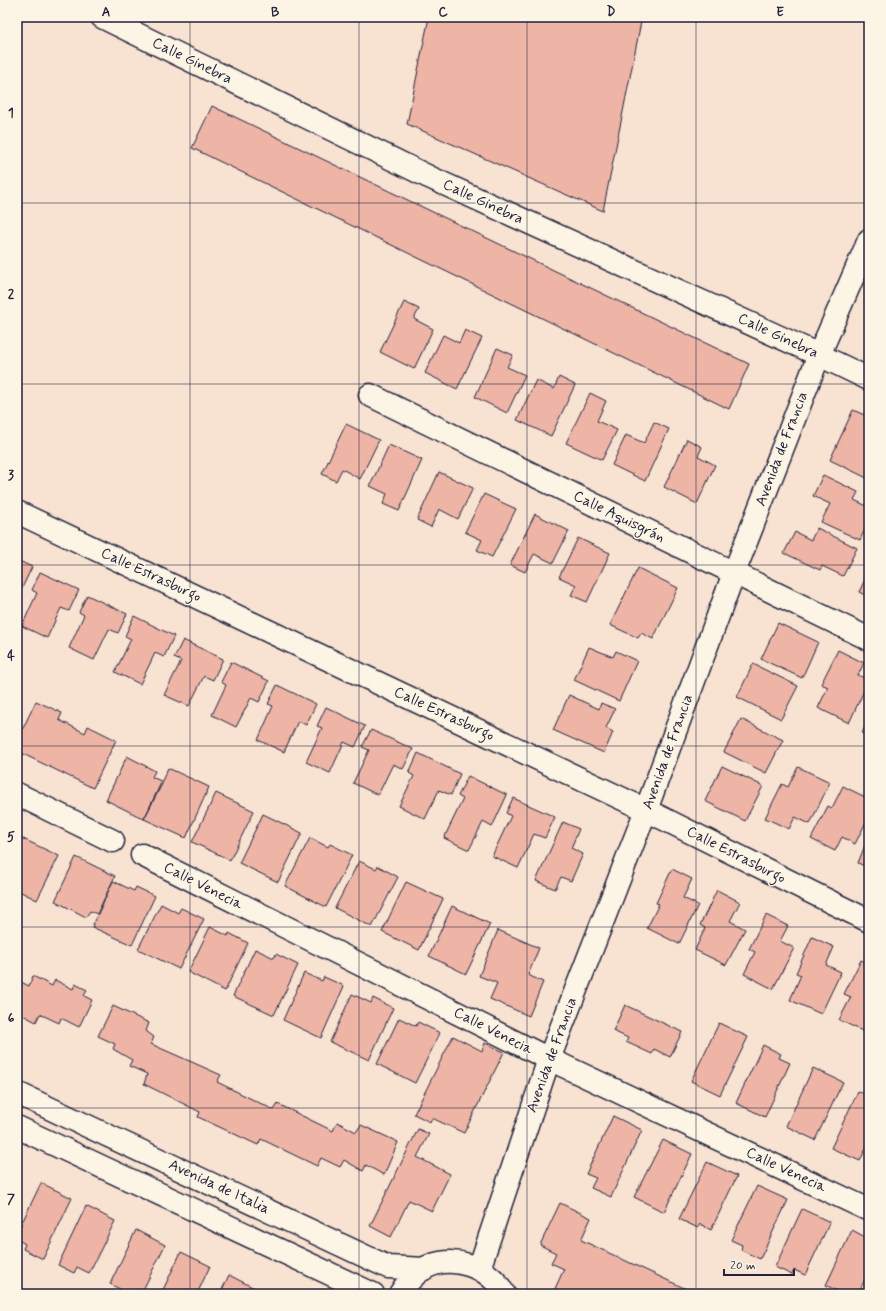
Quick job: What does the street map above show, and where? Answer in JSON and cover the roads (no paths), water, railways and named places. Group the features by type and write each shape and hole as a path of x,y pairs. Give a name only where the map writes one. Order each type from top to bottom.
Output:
{"street":[{"name":"Calle Ginebra","path":"102,17 429,177 869,379"},
{"name":"Avenida de Francia","path":"479,1269 549,1059 646,810 734,573 819,355 869,240"},
{"name":"Calle Aquisgrán","path":"370,395 869,639"},
{"name":"Calle Estrasburgo","path":"17,512 646,810 869,921"},
{"path":"17,794 113,841"},
{"name":"Calle Venecia","path":"142,855 549,1059 869,1210"},
{"name":"Avenida de Italia","path":"17,1093 388,1267 424,1269"},
{"name":"Avenida de Italia","path":"17,1127 372,1294"},
{"path":"400,1294 409,1280 424,1269 442,1262 461,1262 479,1269 493,1278 504,1294"}]}
